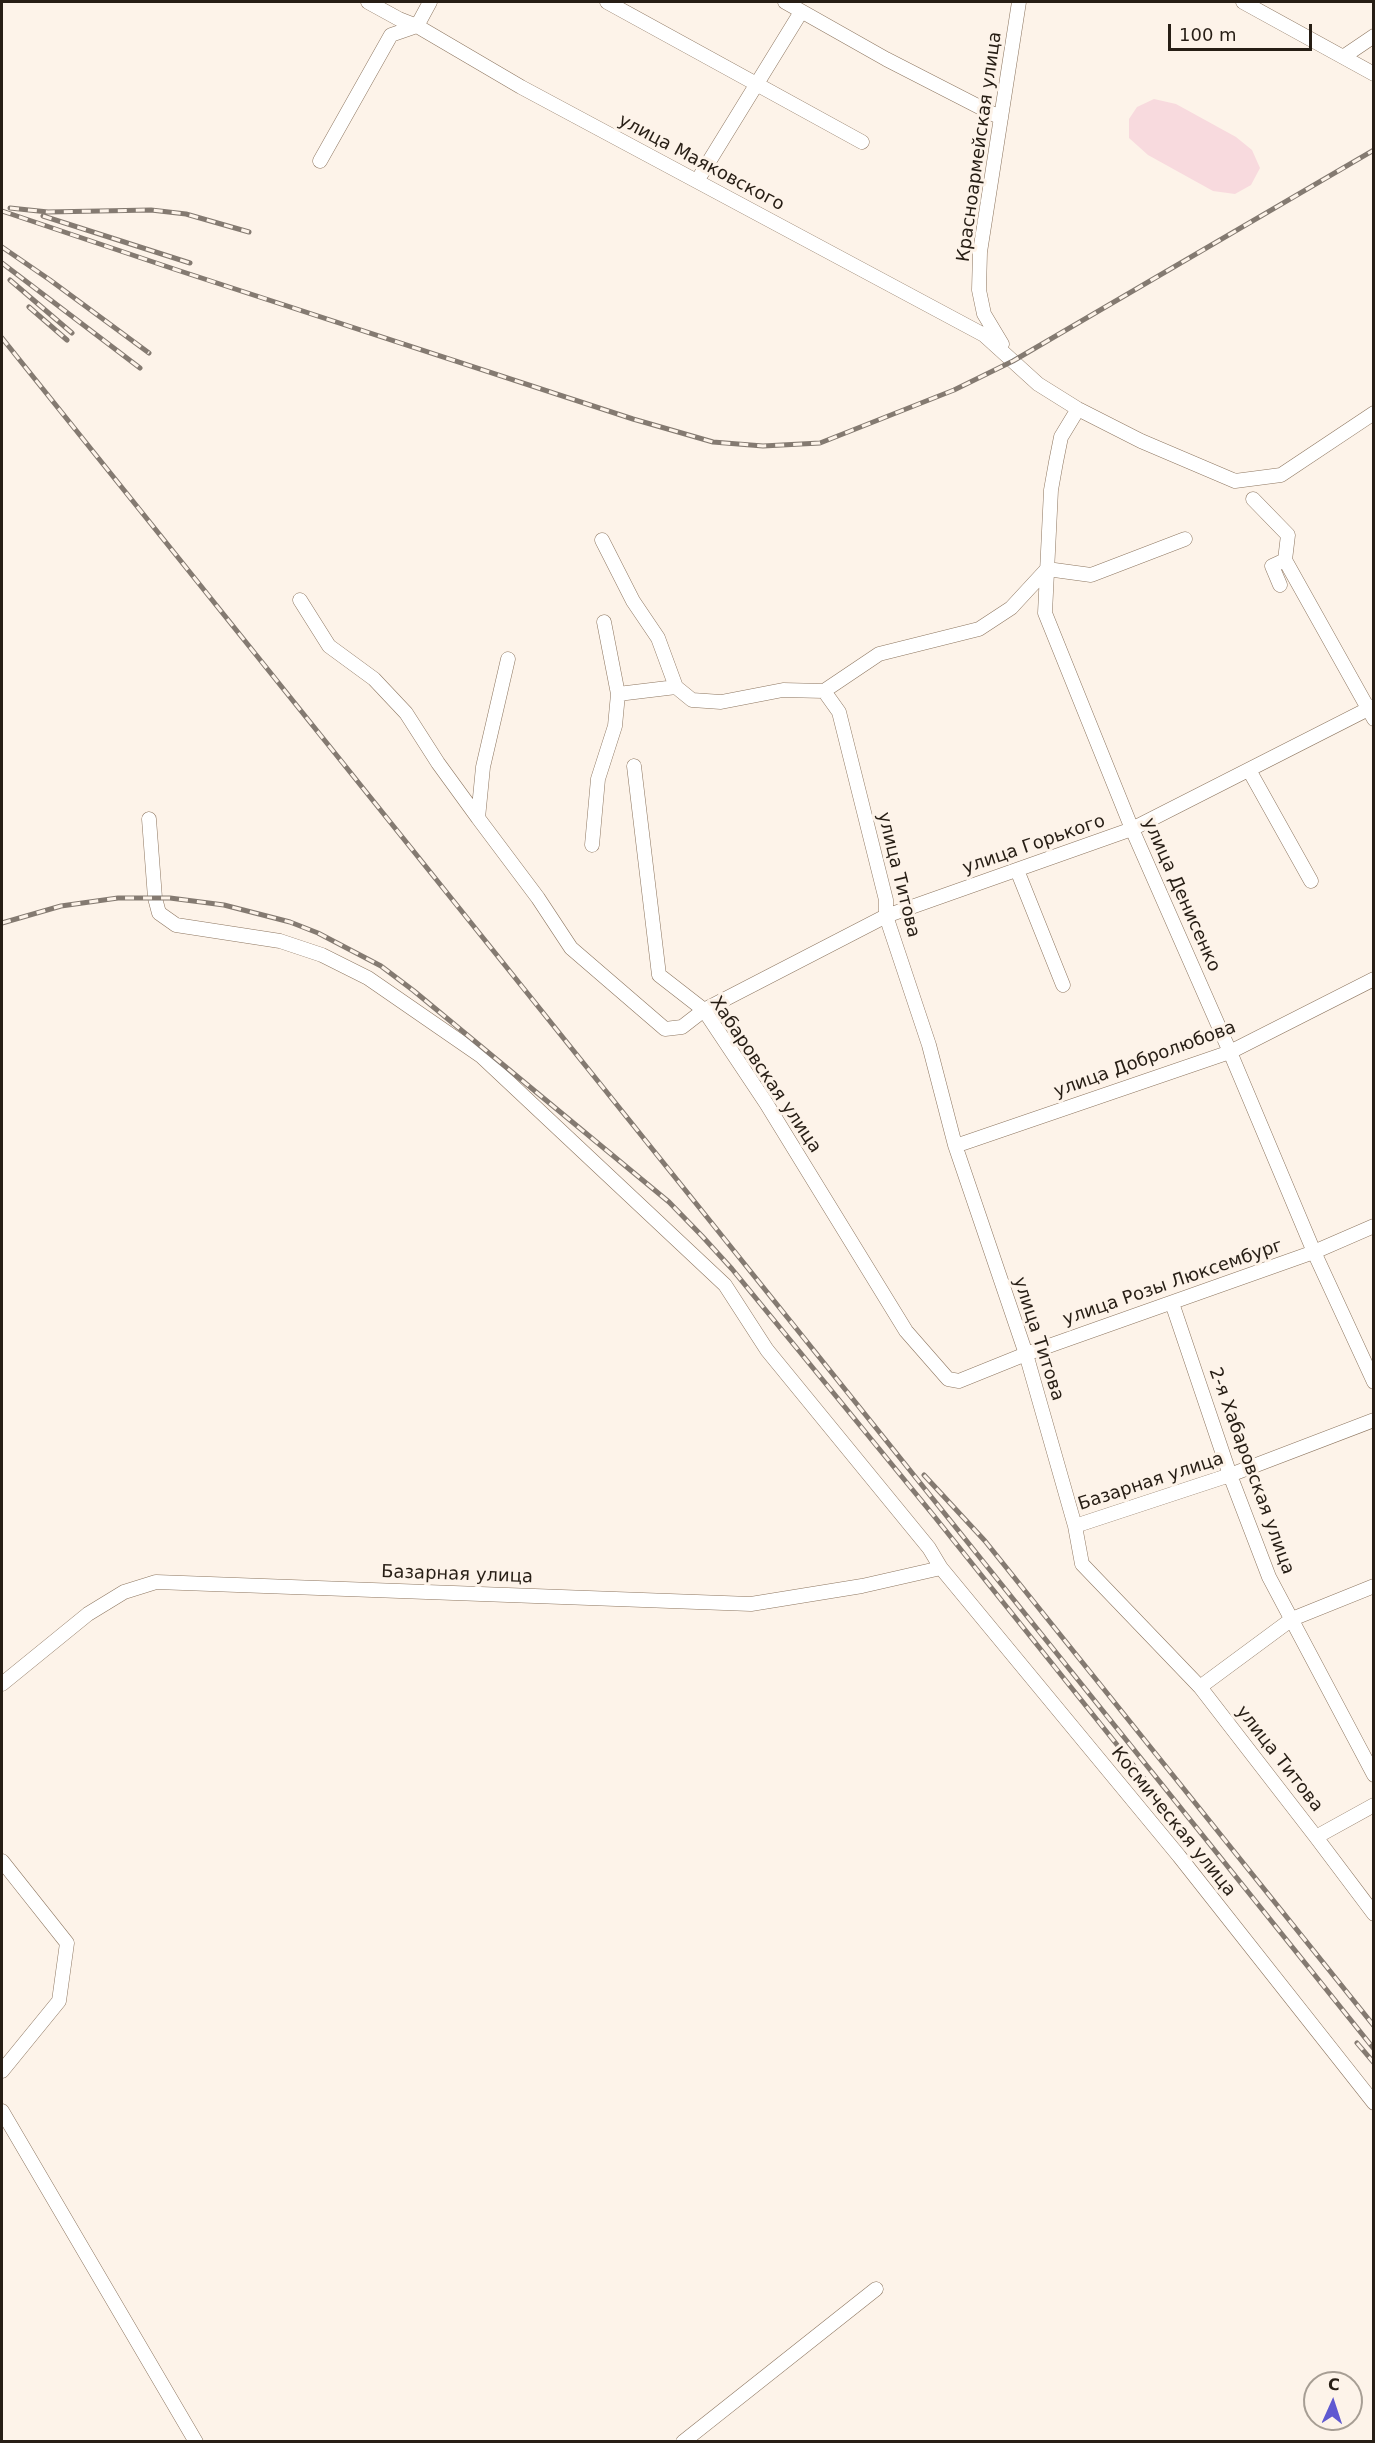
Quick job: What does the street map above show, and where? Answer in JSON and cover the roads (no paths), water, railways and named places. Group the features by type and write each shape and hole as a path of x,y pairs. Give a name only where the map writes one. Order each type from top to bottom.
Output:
{"street":[{"name":"улица Маяковского","path":"368,2 417,26 521,87 984,335 1013,361"},
{"path":"320,161 391,35 417,26 430,2"},
{"path":"607,2 862,142"},
{"path":"785,2 886,59 1001,118"},
{"name":"Красноармейская улица","path":"1013,361 984,314 979,290 980,252 1019,2"},
{"path":"1243,2 1374,74"},
{"path":"697,181 801,12"},
{"path":"1343,57 1374,36"},
{"path":"1013,361 1038,384 1078,409 1141,441 1235,480 1281,475 1374,413"},
{"name":"улица Денисенко","path":"1078,409 1061,437 1051,490 1045,613 1132,829 1230,1052 1314,1252 1374,1382"},
{"path":"1253,499 1287,535 1286,560 1372,712"},
{"path":"602,540 633,601 658,638 676,687 692,700 721,702 783,690 824,691 879,654 979,629 1011,608 1047,569 1091,574 1185,539"},
{"path":"1280,585 1272,566 1286,560"},
{"name":"улица Горького","path":"300,600 329,646 374,679 406,713 438,763 538,898 571,948 596,967 665,1029 682,1027 704,1010 886,916 1132,829 1372,712"},
{"path":"592,844 598,779 615,726 618,694 604,622"},
{"path":"478,818 483,767 508,659"},
{"path":"618,694 676,687"},
{"name":"улица Титова","path":"824,691 839,712 886,900 886,916 929,1045 955,1144 1026,1354 1075,1526 1082,1564 1200,1687 1374,1914"},
{"name":"Хабаровская улица","path":"634,766 659,975 704,1010 766,1103 906,1330 948,1379"},
{"path":"1249,770 1311,881"},
{"name":"Космическая улица","path":"149,819 155,898 159,913 176,925 280,941 322,955 368,978 481,1056 725,1285 767,1350 929,1548 941,1568 1179,1856 1374,2103"},
{"path":"1017,870 1063,985"},
{"name":"улица Добролюбова","path":"955,1144 964,1143 1230,1052 1374,979"},
{"name":"улица Розы Люксембург","path":"948,1379 959,1381 1026,1354 1314,1252 1374,1226"},
{"name":"2-я Хабаровская улица","path":"1172,1303 1230,1475 1269,1577 1374,1775"},
{"name":"Базарная улица","path":"1075,1526 1230,1475 1374,1420"},
{"name":"Базарная улица","path":"2,1684 88,1614 124,1592 156,1582 751,1604 862,1586 941,1568"},
{"path":"1200,1687 1292,1619 1374,1586"},
{"path":"1316,1837 1374,1805"},
{"path":"2,1862 67,1943 58,2001 2,2071"},
{"path":"2,2111 196,2442"},
{"path":"683,2442 876,2289"}],"railway":[{"path":"2,211 633,419 713,442 763,446 820,443 954,390 1013,361 1374,150"},
{"path":"10,208 48,212 151,210 186,214 249,232"},
{"path":"43,216 190,263"},
{"path":"2,247 149,353"},
{"path":"2,263 140,368"},
{"path":"10,280 72,333"},
{"path":"29,307 67,340"},
{"path":"2,338 1374,2049"},
{"path":"2,923 61,906 118,898 170,898 224,905 290,922 318,933 381,966 669,1202 702,1236 732,1269 934,1516 1150,1786"},
{"path":"924,1475 985,1541 1374,2026"},
{"path":"1357,2043 1374,2063"}]}
